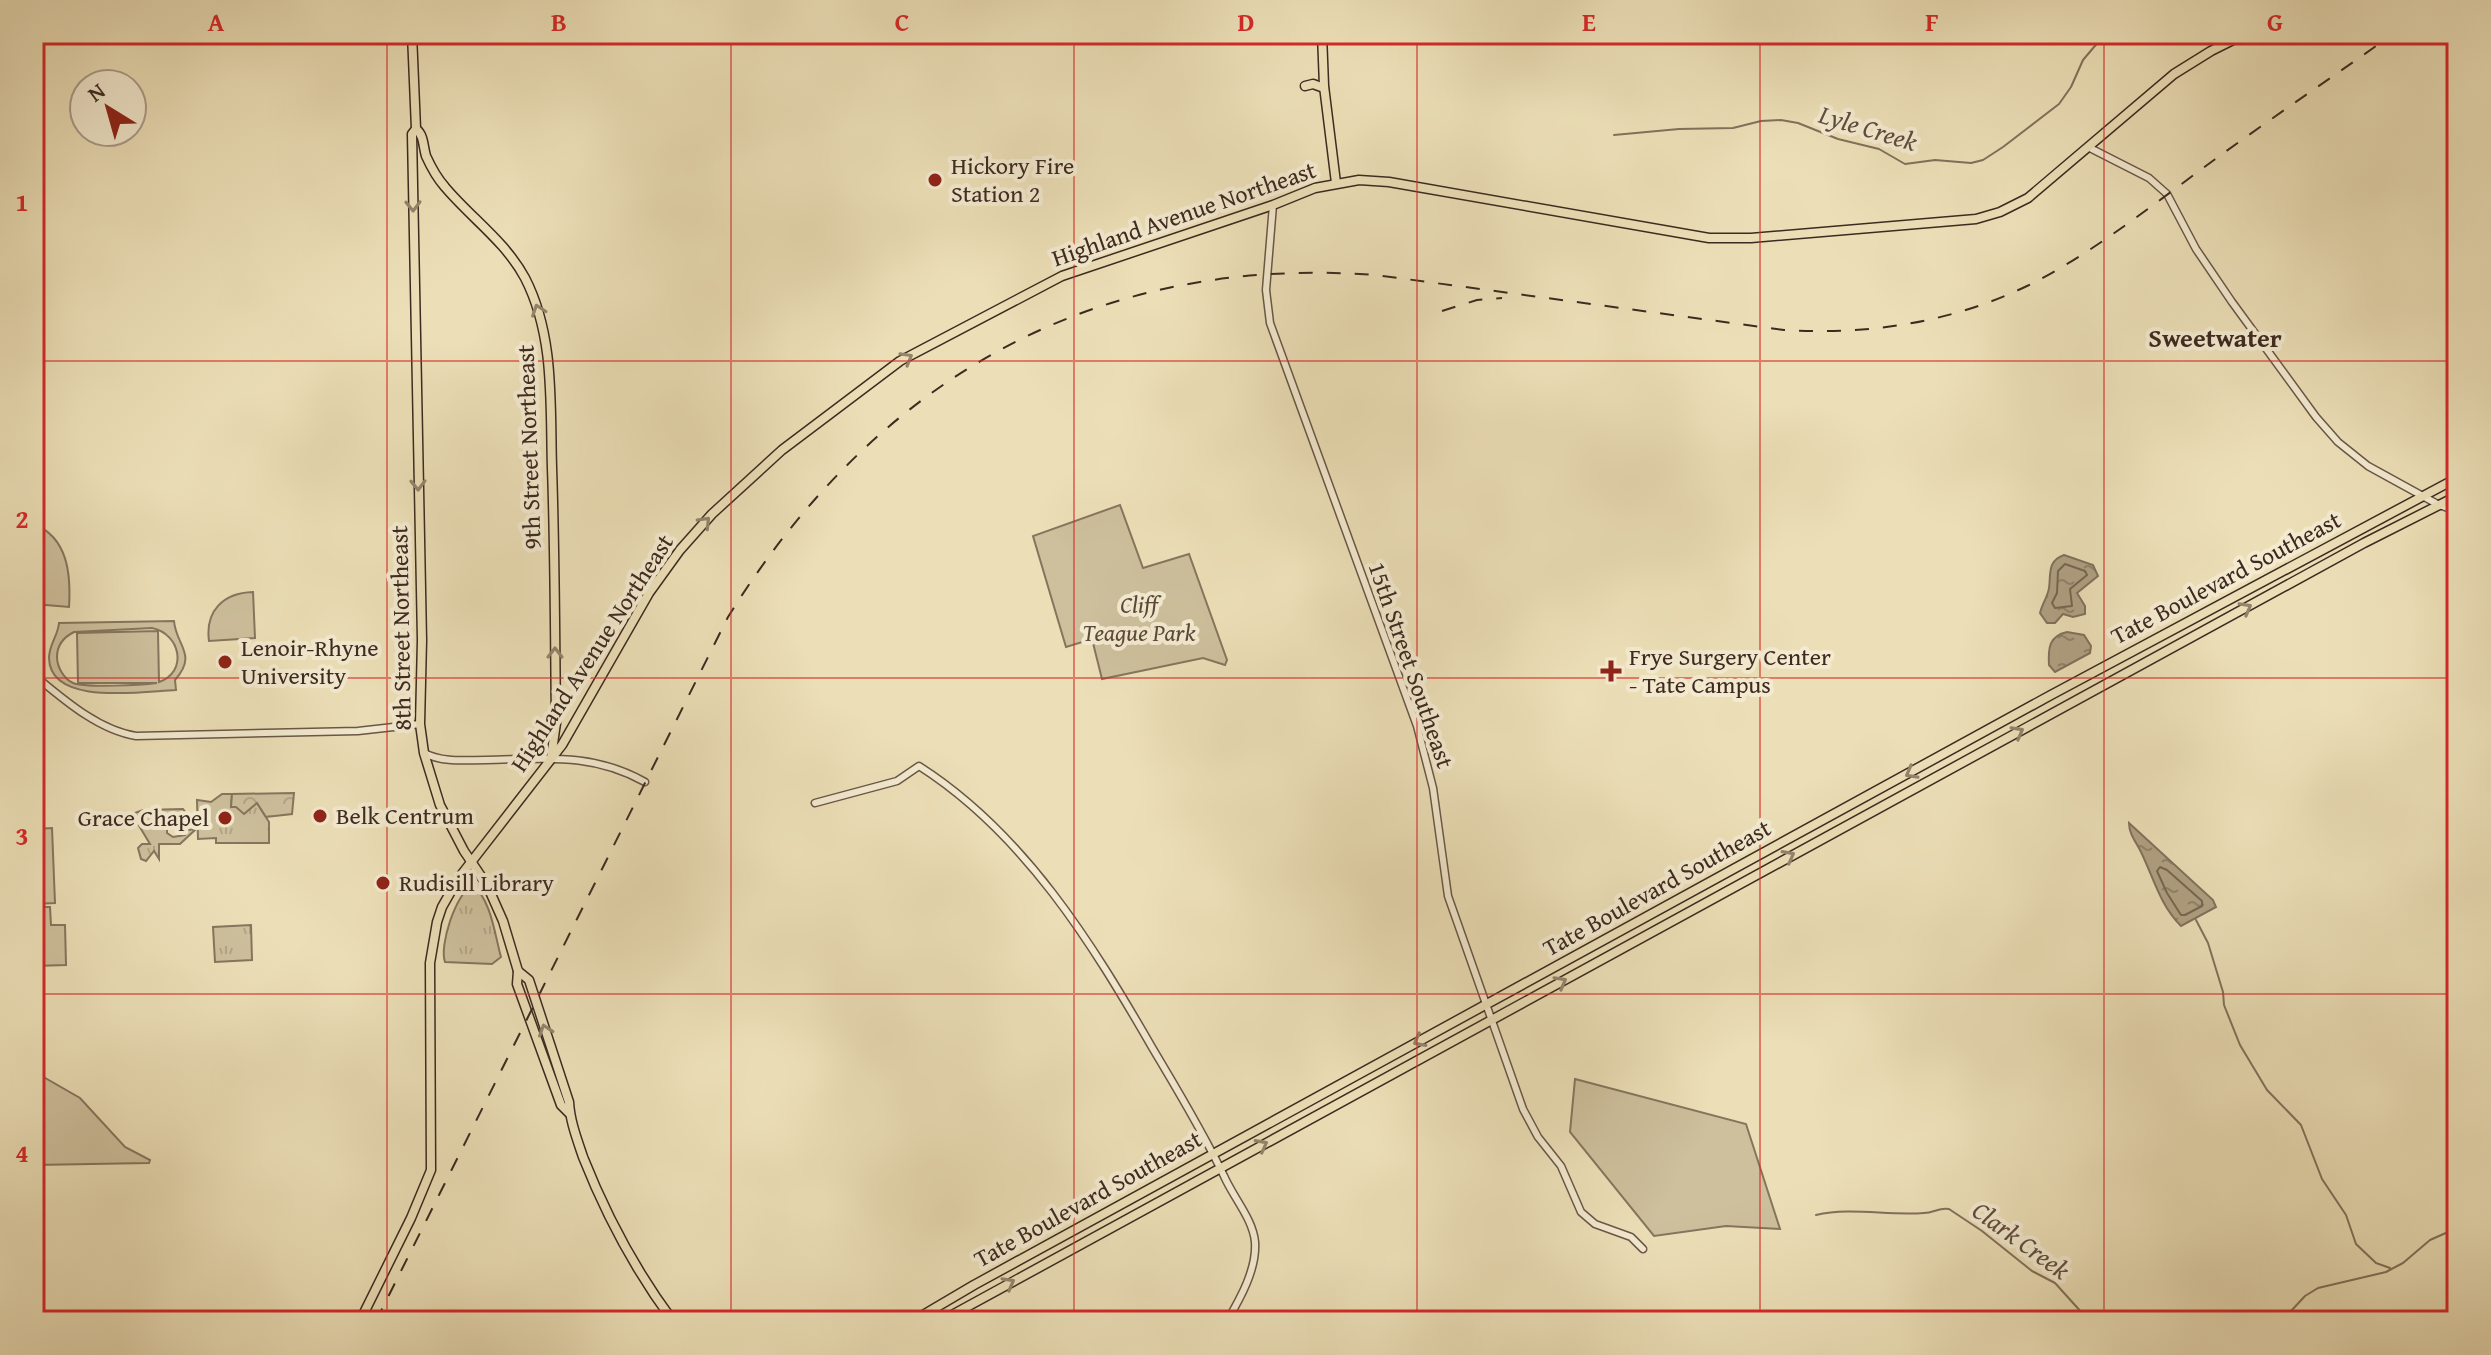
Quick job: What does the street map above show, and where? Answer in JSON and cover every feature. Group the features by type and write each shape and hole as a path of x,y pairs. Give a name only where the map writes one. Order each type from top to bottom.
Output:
{"main road":[{"path":"412,34 416,129"},
{"path":"1322,34 1324,88 1336,183"},
{"name":"Highland Avenue Northeast","path":"471,862 562,745 649,593 680,550 722,504 821,418 900,361 1062,276 1273,205 1298,193 1359,180 1389,182 1698,237 1736,239 1934,224 1989,216 2028,198 2174,74 2245,34"},
{"path":"1305,86 1313,84 1324,88"},
{"name":"8th Street Northeast","path":"416,129 412,134 422,640 420,724 435,794 493,896 518,971"},
{"name":"9th Street Northeast","path":"416,129 440,181 496,239 518,268 543,325 548,368 553,504 556,723 551,759"},
{"name":"Tate Boulevard Southeast","path":"913,1321 2051,695 2457,478"},
{"name":"Tate Boulevard Southeast","path":"941,1321 2364,543 2457,496"},
{"path":"360,1321 428,1182 432,1155 430,963 437,922 449,892 471,862"},
{"path":"518,971 517,984 561,1105 569,1114"},
{"path":"518,971 529,980 569,1102 569,1114 583,1157 608,1215 633,1262 673,1321"}],"street":[{"path":"2088,147 2149,178 2167,194 2196,249 2322,425 2368,466 2439,505 2457,511"},
{"name":"15th Street Southeast","path":"1273,205 1267,282 1270,323 1424,749 1433,788 1448,896 1529,1121 1561,1166 1581,1212 1595,1224 1631,1237 1643,1249"},
{"path":"34,675 77,708 115,731 150,737 358,731 420,724"},
{"path":"424,753 449,760 589,760 619,769 645,782"},
{"path":"815,803 897,781 919,766 994,826 1084,934 1214,1153 1252,1229 1254,1256 1246,1284 1227,1321"}],"green space":[{"name":"Cliff Teague Park","path":"1120,505 1143,568 1189,554 1227,660 1225,665 1203,658 1102,679 1092,639 1066,647 1033,536"},
{"path":"34,524 54,538 61,548 68,570 69,607 34,604"},
{"path":"253,592 255,638 209,641 210,621 218,606 233,596"},
{"path":"174,621 185,656 182,671 175,680 176,690 101,693 65,684 53,673 49,658 59,623","holes":["152,628 162,632 175,645 177,662 168,677 159,682 158,631 77,633 78,683 157,683 80,685 67,679 58,665 60,645 74,632"]},
{"path":"294,793 292,814 266,817 257,803 244,814 231,807 232,794"},
{"path":"222,794 232,794 231,807 257,803 269,822 269,843 216,843 216,838 198,839 197,800 211,802"},
{"path":"183,809 196,826 188,826 186,821 172,820 167,826 167,833 173,837 196,829 180,844 159,844 159,859 154,851 146,861 141,859 138,848 142,844 150,844 132,814 143,810"},
{"path":"52,828 55,903 34,904 34,829"},
{"path":"472,885 488,908 501,957 492,964 445,962 444,944 450,920 460,898"},
{"path":"34,907 50,907 51,925 65,925 66,965 34,966"},
{"path":"251,925 252,960 215,962 213,927"},
{"path":"40,1075 80,1098 125,1147 150,1160 149,1163 34,1165 34,1103"},
{"path":"1575,1079 1746,1124 1780,1229 1726,1226 1654,1236 1570,1132"}],"water":[{"path":"2064,555 2093,565 2098,576 2077,593 2085,606 2085,614 2073,617 2063,614 2055,623 2047,623 2040,613 2048,591 2051,568"},
{"path":"2067,632 2084,635 2091,646 2090,653 2055,672 2049,665 2050,648 2056,636"},
{"path":"2129,823 2213,900 2216,907 2181,926 2163,900 2131,834"}],"waterway":[{"name":"Lyle Creek","path":"1614,135 1733,128 1781,120 1879,149 1905,164 1935,160 1971,163 1983,160 2003,147 2059,104 2083,60 2105,34"},
{"path":"2196,920 2208,943 2224,1005 2240,1045 2267,1090 2301,1125 2322,1179 2346,1215 2356,1244 2376,1263 2390,1268"},
{"name":"Clark Creek","path":"1816,1215 1843,1212 1910,1214 1949,1209 2032,1271 2055,1283 2083,1314 2106,1320 2129,1318 2149,1321"},
{"name":"Clark Creek","path":"2243,1321 2291,1311 2318,1288 2386,1272 2403,1263 2430,1240 2457,1228"}],"railway":[{"path":"376,1321 728,617 786,533 852,461 923,399 1001,349 1086,311 1176,286 1273,274 1376,275 1784,330 1877,328 1938,318 1998,299 2075,259 2393,34"},
{"path":"1442,311 1477,300 1502,298"}],"place":[{"name":"Hickory Fire Station 2","path":"935,180"},
{"name":"Lenoir-Rhyne University","path":"225,662"},
{"name":"Frye Surgery Center - Tate Campus","path":"1611,671"},
{"name":"Belk Centrum","path":"320,816"},
{"name":"Grace Chapel","path":"225,818"},
{"name":"Rudisill Library","path":"383,883"}],"district":[{"name":"Sweetwater","path":"2215,338"}]}
